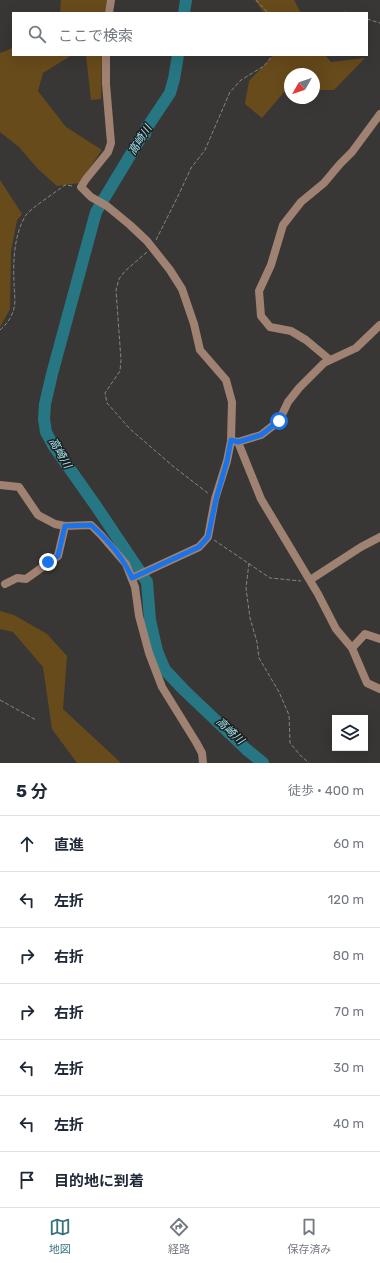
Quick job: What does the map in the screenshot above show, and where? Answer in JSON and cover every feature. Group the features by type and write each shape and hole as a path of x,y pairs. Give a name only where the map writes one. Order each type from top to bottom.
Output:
{"street":[{"path":"109,12 110,0"},
{"path":"106,56 106,84 111,143 108,152 81,187 91,197 107,206 130,225 170,270 182,289 194,324 200,350 226,380 232,402 234,441 261,499 310,580 336,629 352,648 367,683 380,689"},
{"path":"330,360 306,340 291,331 270,327 261,316 259,291 271,265 283,225 301,202 324,184 352,152 380,114"},
{"path":"234,441 261,435 279,421 288,402 299,388 324,363 356,348 380,325"},
{"path":"132,578 199,547 208,537 216,499 234,441"},
{"path":"0,485 19,487 38,515 55,524 65,526 91,525 102,535 126,564 137,593 139,616 149,653 162,686 196,742 202,753 204,763"},
{"path":"5,584 17,578 26,579 58,556 65,526"},
{"path":"310,580 360,546 380,537"},
{"path":"352,648 365,634 380,639"}],"path":[{"path":"256,0 267,12"},
{"path":"368,19 380,23"},
{"path":"216,499 174,467 130,428 107,403 105,393 120,372 121,360 116,290 119,279 125,271 152,248 191,168 205,150 230,92 241,80 264,66 272,56"},
{"path":"0,330 8,323 14,307 13,266 20,225 27,214 65,185 81,187"},
{"path":"208,537 270,578 295,581 310,580"},
{"path":"249,563 246,588 250,618 257,642 259,658 279,692 289,715 290,743 309,763"},
{"path":"0,700 36,720"}],"shaded area":[{"path":"61,0 107,0 105,12 60,12"},
{"path":"255,0 294,0 300,12 263,12"},
{"path":"12,48 12,56 70,56 43,73 38,91 66,127 102,150 79,183 57,186 38,169 19,147 0,132 0,53"},
{"path":"86,56 102,56 101,99 91,100"},
{"path":"272,56 326,56 331,62 365,58 334,90 320,90 320,68 284,68 284,92 262,118 245,104 249,81"},
{"path":"0,180 22,214 17,220 11,251 10,309 0,327"},
{"path":"0,611 14,615 47,634 67,656 63,709 121,763 77,763 52,729 43,667 13,632 0,629"}],"waterway":[{"name":"高崎川","path":"184,12 186,0"},
{"name":"高崎川","path":"178,56 170,93 146,129 145,134 140,139 96,212 52,374 45,404 44,419 46,432 53,445 147,582 150,620 157,651 165,670 246,749 263,763"}],"route":[{"path":"48,562 58,556 65,526 91,525 102,535 126,564 132,578 199,547 208,537 231,440 238,442 261,435 279,421"}]}
